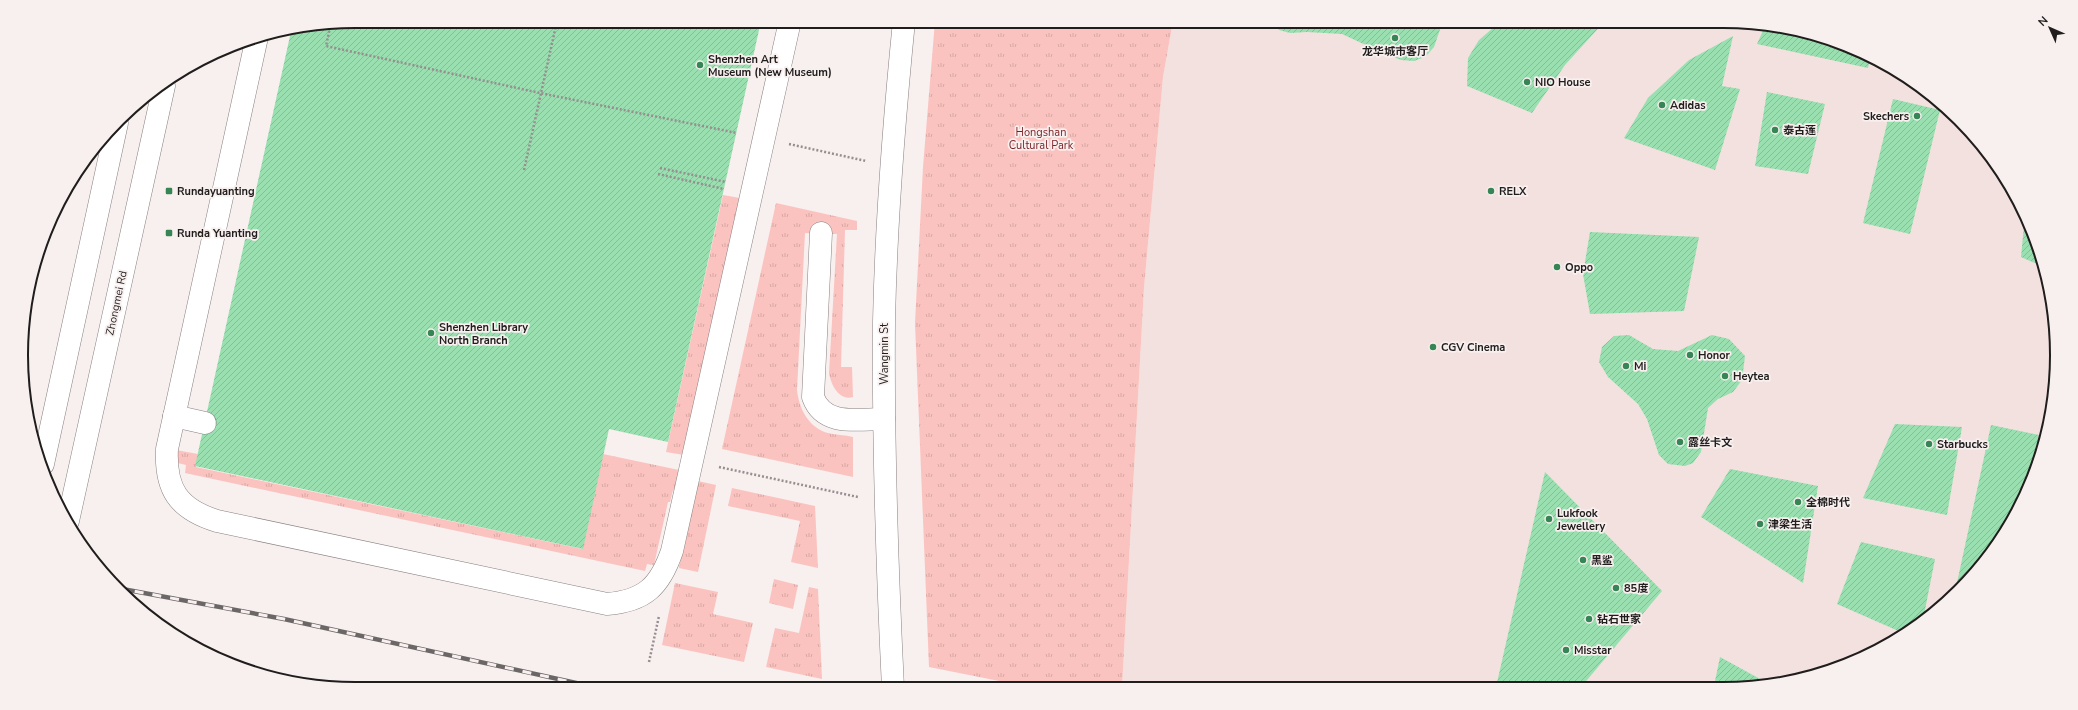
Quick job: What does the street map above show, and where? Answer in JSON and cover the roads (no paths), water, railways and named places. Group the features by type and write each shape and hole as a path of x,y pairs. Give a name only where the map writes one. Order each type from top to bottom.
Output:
{"main road":[{"path":"256,43 167,449 166,466 169,483 176,498 188,509 203,517 592,602 607,604 622,603 639,597 653,587 661,578 672,551 788,28"},
{"name":"Wangmin St","path":"893,682 885,508 884,321 894,140 903,28"},
{"name":"Zhongmei Rd","path":"70,514 163,91"},
{"path":"44,456 115,133"},
{"path":"821,233 813,397 819,410 830,417 884,419"},
{"path":"174,416 205,423"}],"railway":[{"path":"128,590 284,619 572,682"}],"place":[{"name":"龙华城市客厅","path":"1395,38"},
{"name":"Shenzhen Art Museum (New Museum)","path":"700,65"},
{"name":"NIO House","path":"1527,82"},
{"name":"Adidas","path":"1662,105"},
{"name":"Skechers","path":"1917,116"},
{"name":"泰古莲","path":"1775,130"},
{"name":"Rundayuanting","path":"169,191"},
{"name":"RELX","path":"1491,191"},
{"name":"Runda Yuanting","path":"169,233"},
{"name":"Oppo","path":"1557,267"},
{"name":"Shenzhen Library North Branch","path":"431,333"},
{"name":"CGV Cinema","path":"1433,347"},
{"name":"Honor","path":"1690,355"},
{"name":"Mi","path":"1626,366"},
{"name":"Heytea","path":"1725,376"},
{"name":"露丝卡文","path":"1680,442"},
{"name":"Starbucks","path":"1929,444"},
{"name":"全棉时代","path":"1798,502"},
{"name":"Lukfook Jewellery","path":"1549,519"},
{"name":"津梁生活","path":"1760,524"},
{"name":"黑鲨","path":"1583,560"},
{"name":"85度","path":"1616,588"},
{"name":"钻石世家","path":"1589,619"},
{"name":"Misstar","path":"1566,650"}],"park label":[{"name":"Hongshan Cultural Park","path":"1041,138"}]}
